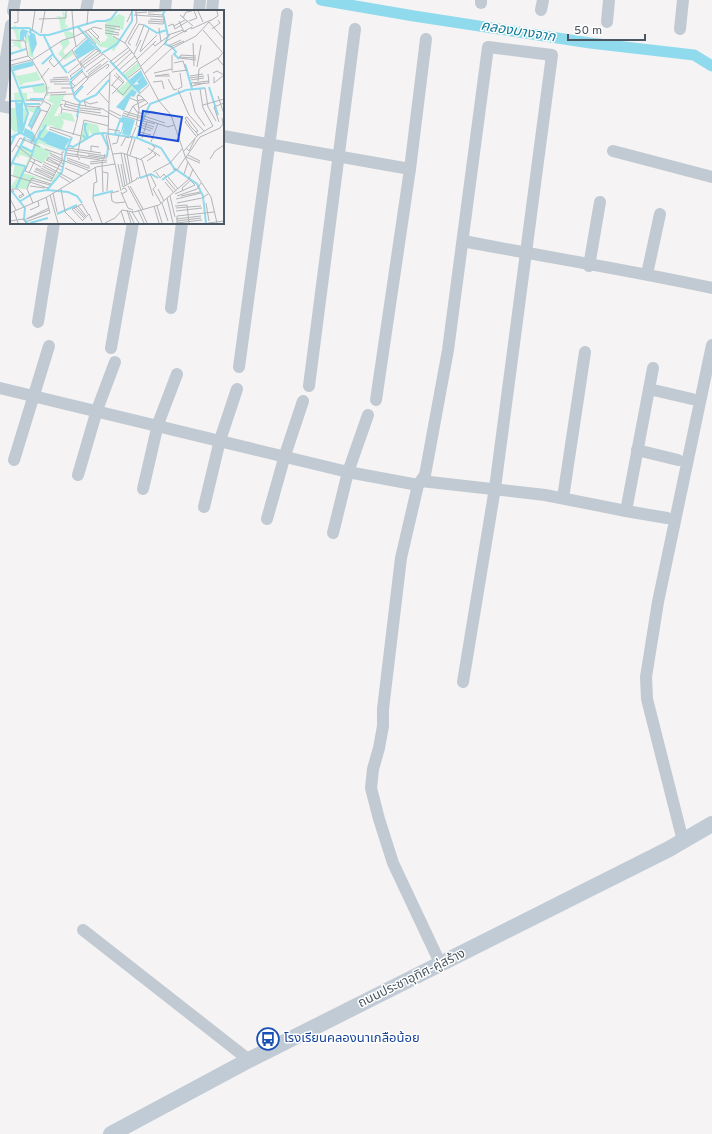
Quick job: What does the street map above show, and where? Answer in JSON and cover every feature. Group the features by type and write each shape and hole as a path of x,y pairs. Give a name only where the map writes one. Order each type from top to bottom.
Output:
{"main road":[{"name":"ถนนประชาอุทิศ-คู่สร้าง","path":"111,1134 249,1060 555,908 683,841 712,824"}],"street":[{"path":"13,10 15,0"},
{"path":"86,10 88,0"},
{"path":"165,10 166,0"},
{"path":"199,10 200,0"},
{"path":"607,22 609,0"},
{"path":"680,30 683,0"},
{"path":"239,366 287,14"},
{"path":"309,386 355,29"},
{"path":"0,97 10,32"},
{"path":"376,400 410,169 426,39"},
{"path":"441,965 393,863 371,788 373,769 383,726 382,709 401,558 420,483 425,475 448,350 488,47 552,55 495,488 463,682"},
{"path":"0,106 10,108"},
{"path":"224,136 410,169"},
{"path":"613,151 712,177"},
{"path":"589,266 600,202"},
{"path":"648,274 660,214"},
{"path":"38,322 54,224"},
{"path":"111,348 132,224"},
{"path":"171,308 182,224"},
{"path":"463,241 589,266 648,274 712,288"},
{"path":"683,841 647,699 646,677 660,594 712,345"},
{"path":"14,460 49,346"},
{"path":"563,498 584,352"},
{"path":"78,475 97,410 115,362"},
{"path":"626,511 653,368"},
{"path":"143,489 158,424 176,374"},
{"path":"0,388 158,424 348,472 420,483 495,488 563,498 667,518"},
{"path":"204,507 220,440 237,389"},
{"path":"649,389 692,399"},
{"path":"267,519 285,455 303,401"},
{"path":"333,533 348,472 368,414"},
{"path":"637,450 678,460"},
{"path":"83,930 249,1060"}],"waterway":[{"name":"คลองบางจาก","path":"321,0 590,43 694,55 712,66"}],"place":[{"name":"โรงเรียนคลองนาเกลือน้อย","path":"268,1039"}]}
